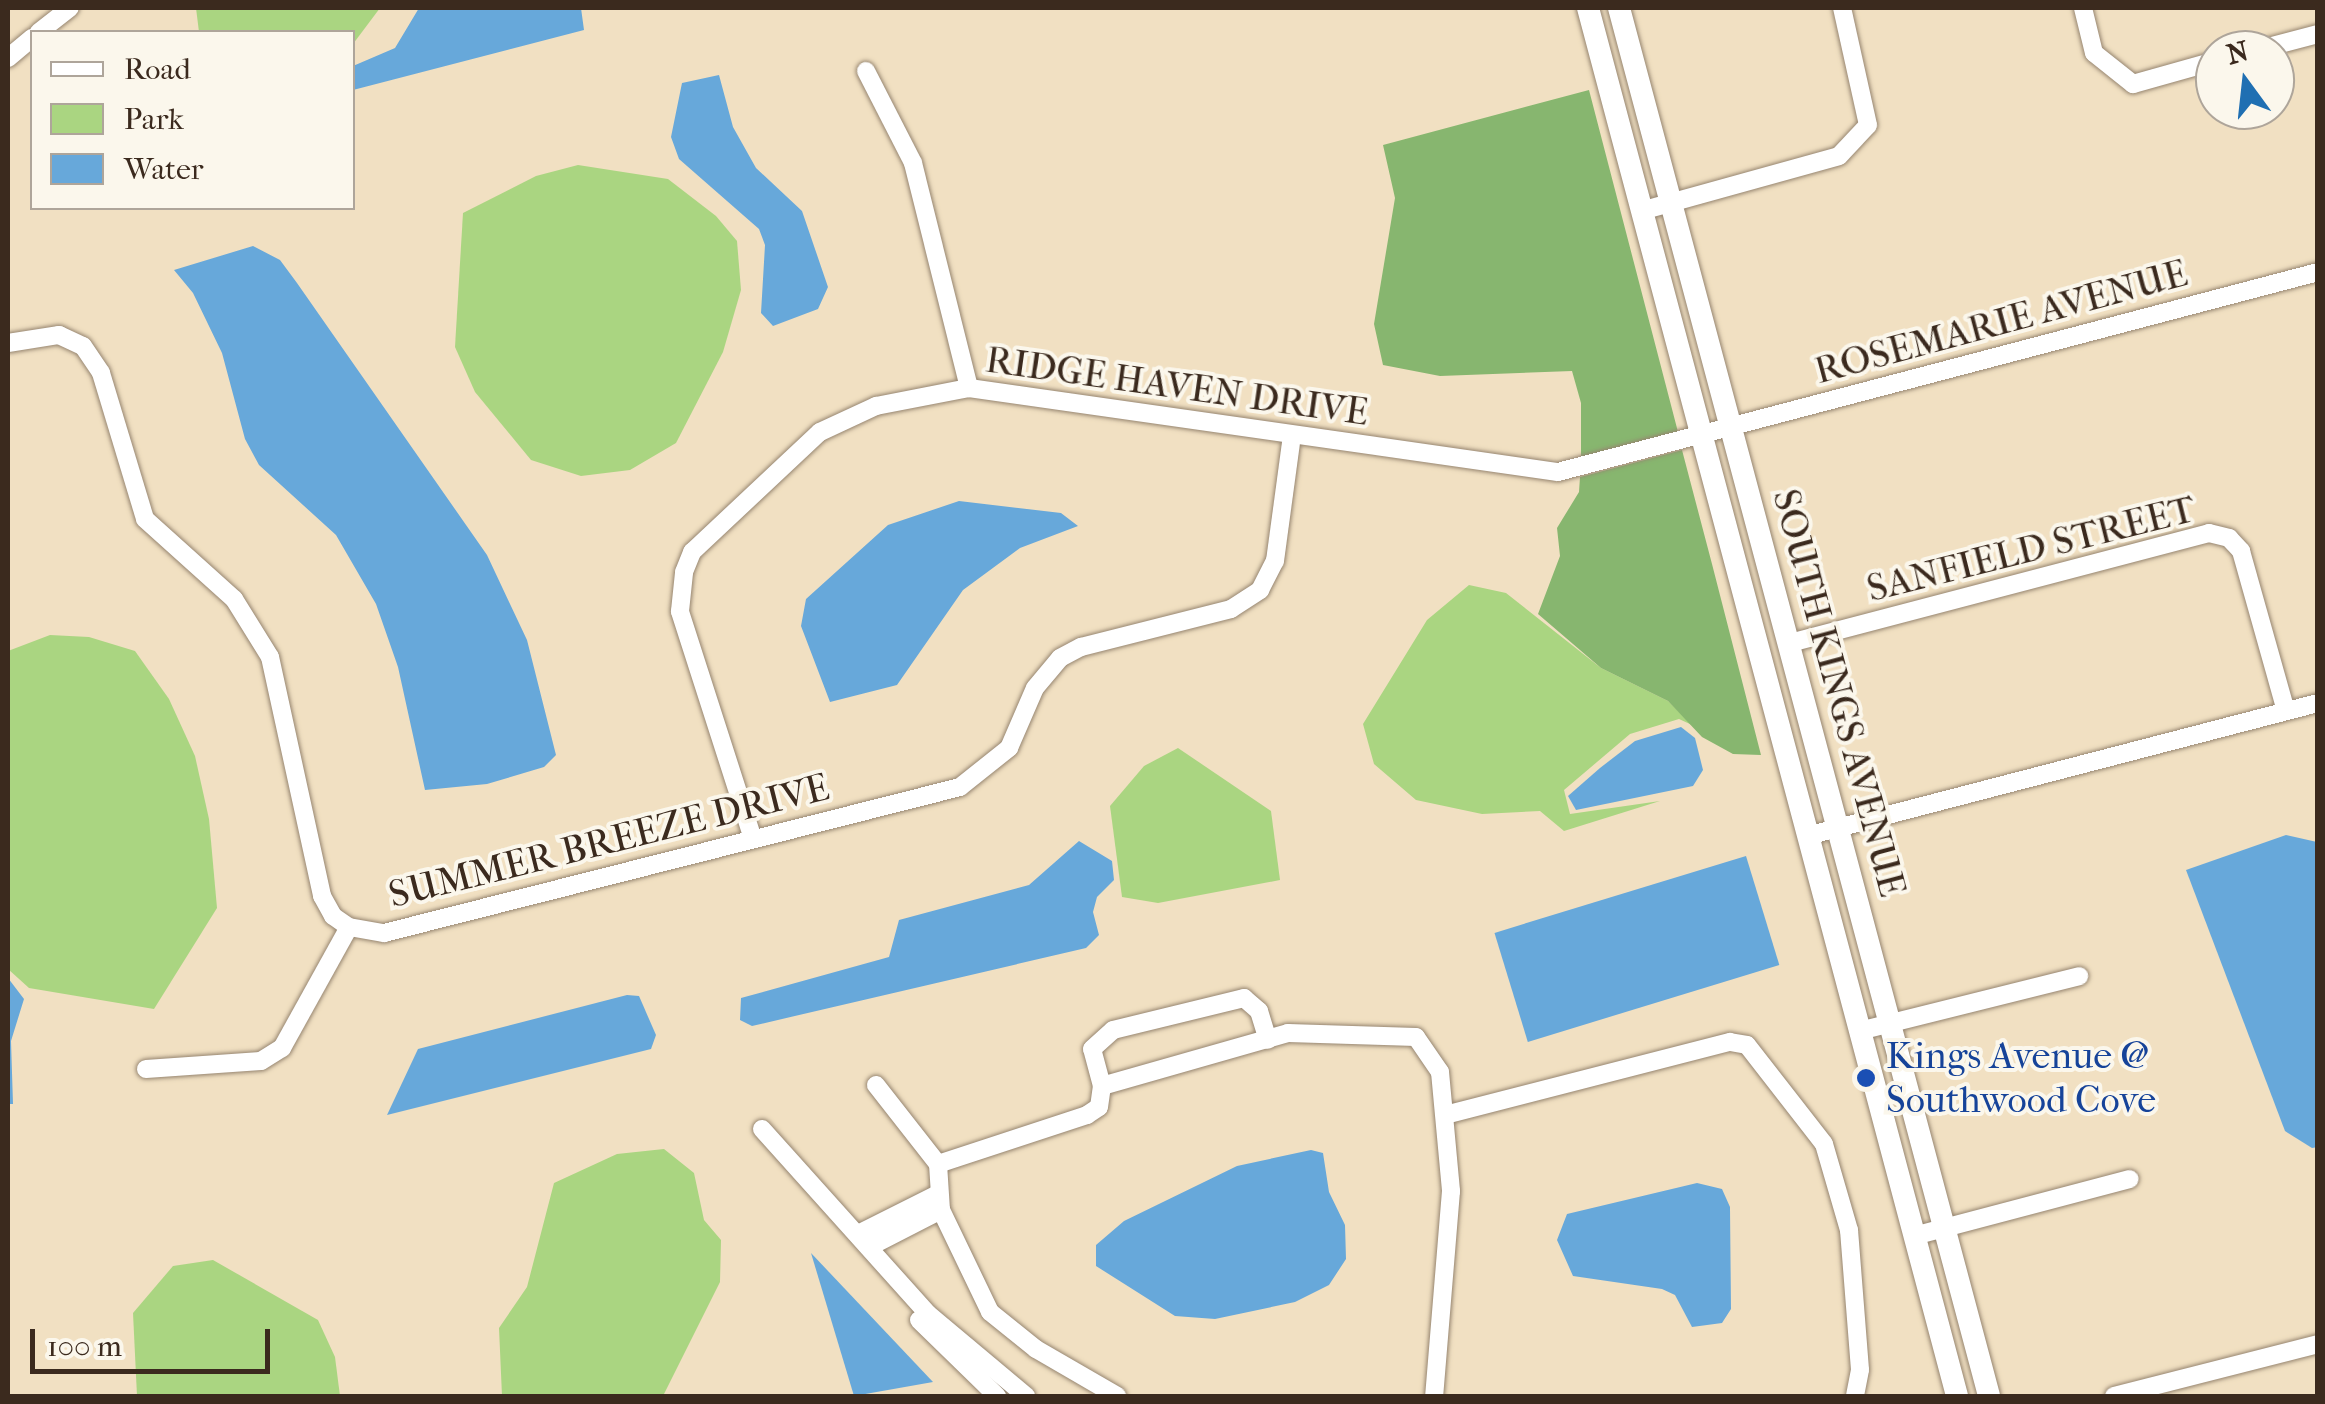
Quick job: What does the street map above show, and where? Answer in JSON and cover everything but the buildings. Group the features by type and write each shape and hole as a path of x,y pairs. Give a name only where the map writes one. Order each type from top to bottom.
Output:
{"main road":[{"name":"SOUTH KINGS AVENUE","path":"1588,8 1958,1396"},
{"name":"SOUTH KINGS AVENUE","path":"1618,8 1989,1396"}],"street":[{"path":"42,30 70,8"},
{"path":"1641,211 1838,156 1868,126 1842,8"},
{"path":"2083,8 2094,53 2132,84 2195,67"},
{"path":"8,58 30,40"},
{"path":"866,71 913,163 969,388"},
{"name":"ROSEMARIE AVENUE","path":"1702,435 2318,272"},
{"name":"SUMMER BREEZE DRIVE","path":"8,343 59,335 83,346 101,373 145,519 252,619 278,682 322,896 333,916 348,926 384,933 960,787 1009,748 1035,688 1060,658 1080,646 1246,600 1270,577 1292,436"},
{"name":"RIDGE HAVEN DRIVE","path":"753,839 680,611 692,552 820,432 876,406 969,388 1558,472 1702,435"},
{"name":"SANFIELD STREET","path":"1790,644 2210,534 2230,538 2241,551 2285,708"},
{"path":"1807,836 2285,708 2318,703"},
{"path":"146,1069 261,1060 282,1048 348,926"},
{"path":"1859,1031 2079,976"},
{"path":"938,1164 1088,1116 1099,1107 1102,1086 1092,1049 1112,1030 1244,998 1259,1010 1268,1040"},
{"path":"1102,1086 1288,1033 1416,1036 1435,1056 1445,1115 1452,1222 1434,1396"},
{"path":"1445,1115 1730,1042 1747,1046 1824,1144 1848,1230 1860,1370 1855,1396"},
{"path":"876,1085 938,1164 939,1202 990,1312 1036,1349 1117,1396"},
{"path":"998,1396 923,1325 760,1136 762,1128 928,1314 1026,1396"},
{"path":"1914,1236 2130,1179"},
{"path":"864,1240 939,1202"},
{"path":"2114,1396 2318,1344"}],"green space":[{"path":"196,8 380,8 355,41 355,30 199,30"},
{"path":"1589,90 1678,432 1581,457 1581,403 1572,371 1440,376 1383,365 1374,324 1395,198 1383,145"},
{"path":"578,165 668,179 716,216 737,241 741,290 723,352 676,443 630,470 581,476 531,460 475,392 455,347 463,213 536,176"},
{"path":"1682,450 1761,755 1733,754 1702,737 1668,701 1601,668 1538,614 1560,556 1557,528 1579,492 1580,477"},
{"path":"1469,585 1506,593 1601,668 1668,701 1692,725 1679,719 1630,734 1564,790 1570,814 1660,801 1564,831 1540,811 1482,814 1416,800 1374,764 1363,724 1427,620"},
{"path":"50,635 89,637 135,651 169,699 195,756 209,819 217,908 154,1009 29,988 8,969 8,651"},
{"path":"1178,748 1271,811 1280,880 1158,903 1122,897 1110,806 1144,766"},
{"path":"664,1149 694,1173 704,1220 721,1240 720,1282 663,1396 502,1396 499,1328 527,1287 554,1183 617,1154"},
{"path":"213,1260 318,1320 335,1357 340,1396 137,1396 133,1313 173,1266"}],"water":[{"path":"419,8 581,8 584,30 355,89 355,65 395,48"},
{"path":"719,75 733,127 756,168 802,211 828,287 818,309 773,326 761,313 765,245 759,229 679,159 671,137 682,83"},
{"path":"253,246 280,260 487,555 527,640 556,755 544,767 487,784 425,790 398,667 376,604 336,535 259,465 245,439 222,353 193,293 174,270"},
{"path":"959,501 1061,513 1078,526 1020,548 963,590 897,685 830,702 801,626 806,599 888,525"},
{"path":"1681,727 1695,738 1703,770 1693,786 1576,810 1568,796 1600,768 1635,741"},
{"path":"2286,835 2317,842 2318,1147 2312,1148 2285,1131 2186,870"},
{"path":"1079,841 1112,861 1114,880 1097,897 1093,912 1099,935 1086,948 752,1026 740,1020 741,998 889,957 899,920 1029,885"},
{"path":"1746,856 1779,965 1528,1042 1494,933"},
{"path":"8,978 24,999 11,1041 13,1104 8,1104"},
{"path":"627,995 639,996 656,1035 651,1049 387,1115 418,1049"},
{"path":"1311,1150 1323,1153 1329,1192 1345,1225 1346,1259 1329,1285 1295,1302 1215,1319 1175,1316 1096,1266 1096,1245 1124,1221 1237,1166"},
{"path":"1697,1183 1722,1189 1730,1207 1731,1309 1722,1323 1692,1327 1675,1295 1662,1289 1573,1276 1557,1240 1567,1214"},
{"path":"811,1253 933,1382 854,1396"}],"place":[{"name":"Kings Avenue @ Southwood Cove","path":"1866,1078"}]}
